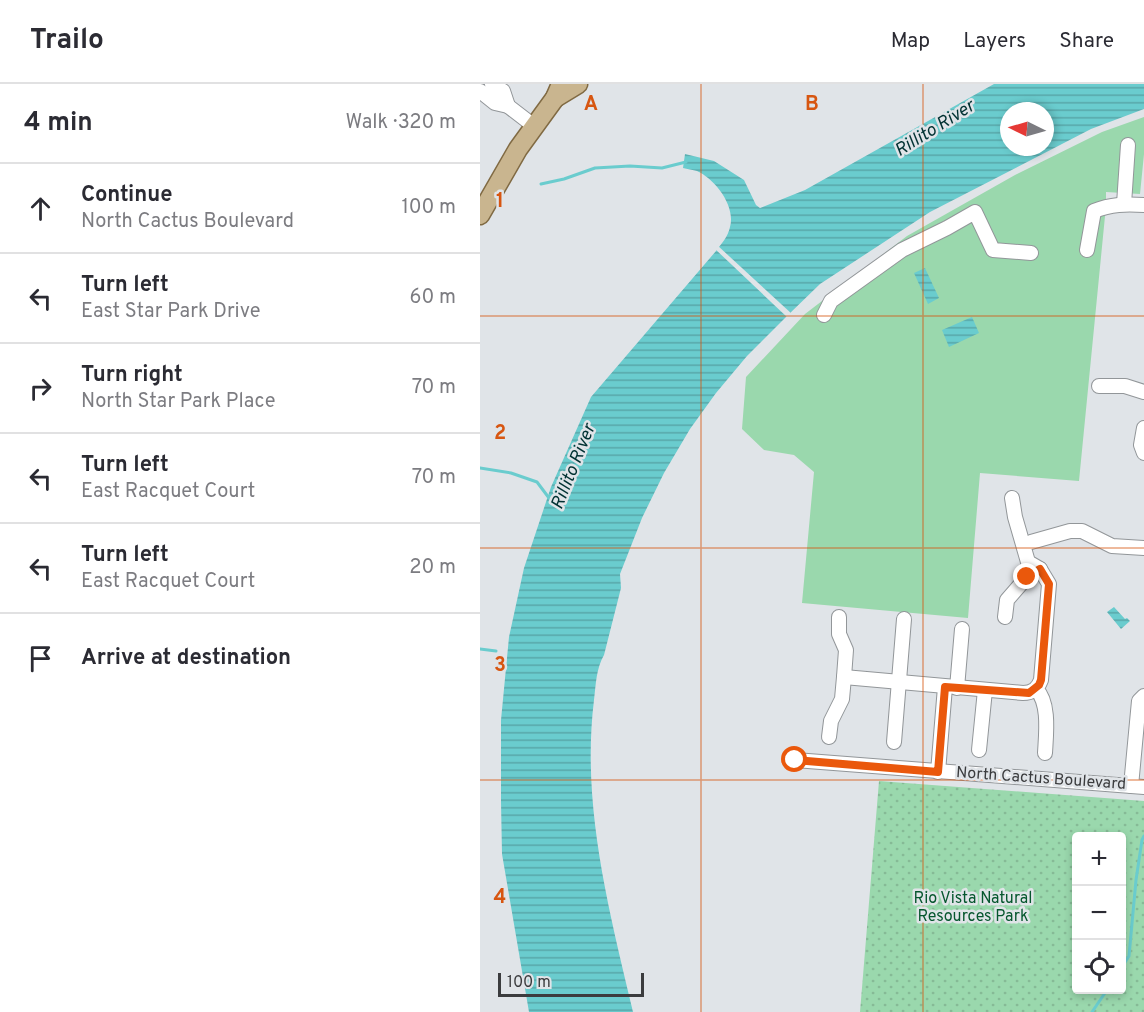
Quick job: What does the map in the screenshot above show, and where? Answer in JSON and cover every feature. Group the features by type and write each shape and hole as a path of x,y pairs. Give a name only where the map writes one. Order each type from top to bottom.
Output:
{"main road":[{"path":"480,215 518,149 558,91 578,84"}],"street":[{"path":"484,84 480,91 495,103 508,106 534,126"},
{"path":"492,84 503,91 508,106"},
{"path":"1124,204 1128,145"},
{"path":"1087,250 1094,211 1106,206 1124,204 1144,206"},
{"path":"824,315 831,301 902,250 975,212 993,250 1031,253"},
{"path":"1100,386 1125,386 1144,392 1144,398"},
{"path":"1144,428 1141,444 1144,453"},
{"path":"1012,498 1028,562 1040,569 1049,584 1041,680 1033,691"},
{"path":"1030,542 1070,531 1082,531 1112,546 1144,548"},
{"path":"1005,616 1007,600 1027,577 1040,569"},
{"path":"829,737 831,721 842,699 844,677 846,650 839,634 839,616"},
{"path":"894,742 904,619"},
{"path":"938,772 962,629"},
{"path":"844,677 951,688 1033,691"},
{"path":"980,750 985,690"},
{"path":"1033,691 1047,722 1045,753"},
{"path":"1138,786 1138,701 1144,696"},
{"name":"North Cactus Boulevard","path":"795,760 1138,786"}],"green space":[{"path":"1144,117 1144,154 1140,194 1106,192 1079,481 980,473 968,618 802,603 814,472 794,455 764,450 742,429 746,377 805,314 907,236 1015,175 1102,132"},
{"name":"Rio Vista Natural Resources Park","path":"879,781 1144,801 1144,1012 860,1012"}],"water":[{"name":"Rillito River","path":"994,84 1144,84 1144,109 1091,129 1054,148 1054,102 1000,102 1000,156 1039,156 930,212 820,284 747,356 690,429 664,473 642,518 620,574 621,588 598,671 594,700 591,779 594,818 607,896 633,1012 529,1012 502,854 501,802 501,720 509,637 524,568 551,487 591,397 716,251 729,231 731,219 727,202 711,180 697,171 683,168 685,154 714,161 744,180 756,205 760,208 805,190"},
{"path":"925,268 939,298 928,304 914,273"},
{"path":"972,317 979,333 949,347 942,330"},
{"path":"1114,607 1130,621 1121,629 1107,612"}],"pier":[{"path":"717,245 792,314 788,318 714,248"}],"waterway":[{"path":"541,184 595,168 630,166 662,168 686,162"},
{"name":"Rillito River","path":"480,468 511,473 537,482 549,498"},
{"path":"480,649 496,651"},
{"path":"1126,961 1129,956 1136,880 1144,836"},
{"path":"1092,1012 1104,994"}],"route":[{"path":"795,760 938,772 945,687 1029,693 1039,685 1049,584 1040,569 1027,577"}]}
